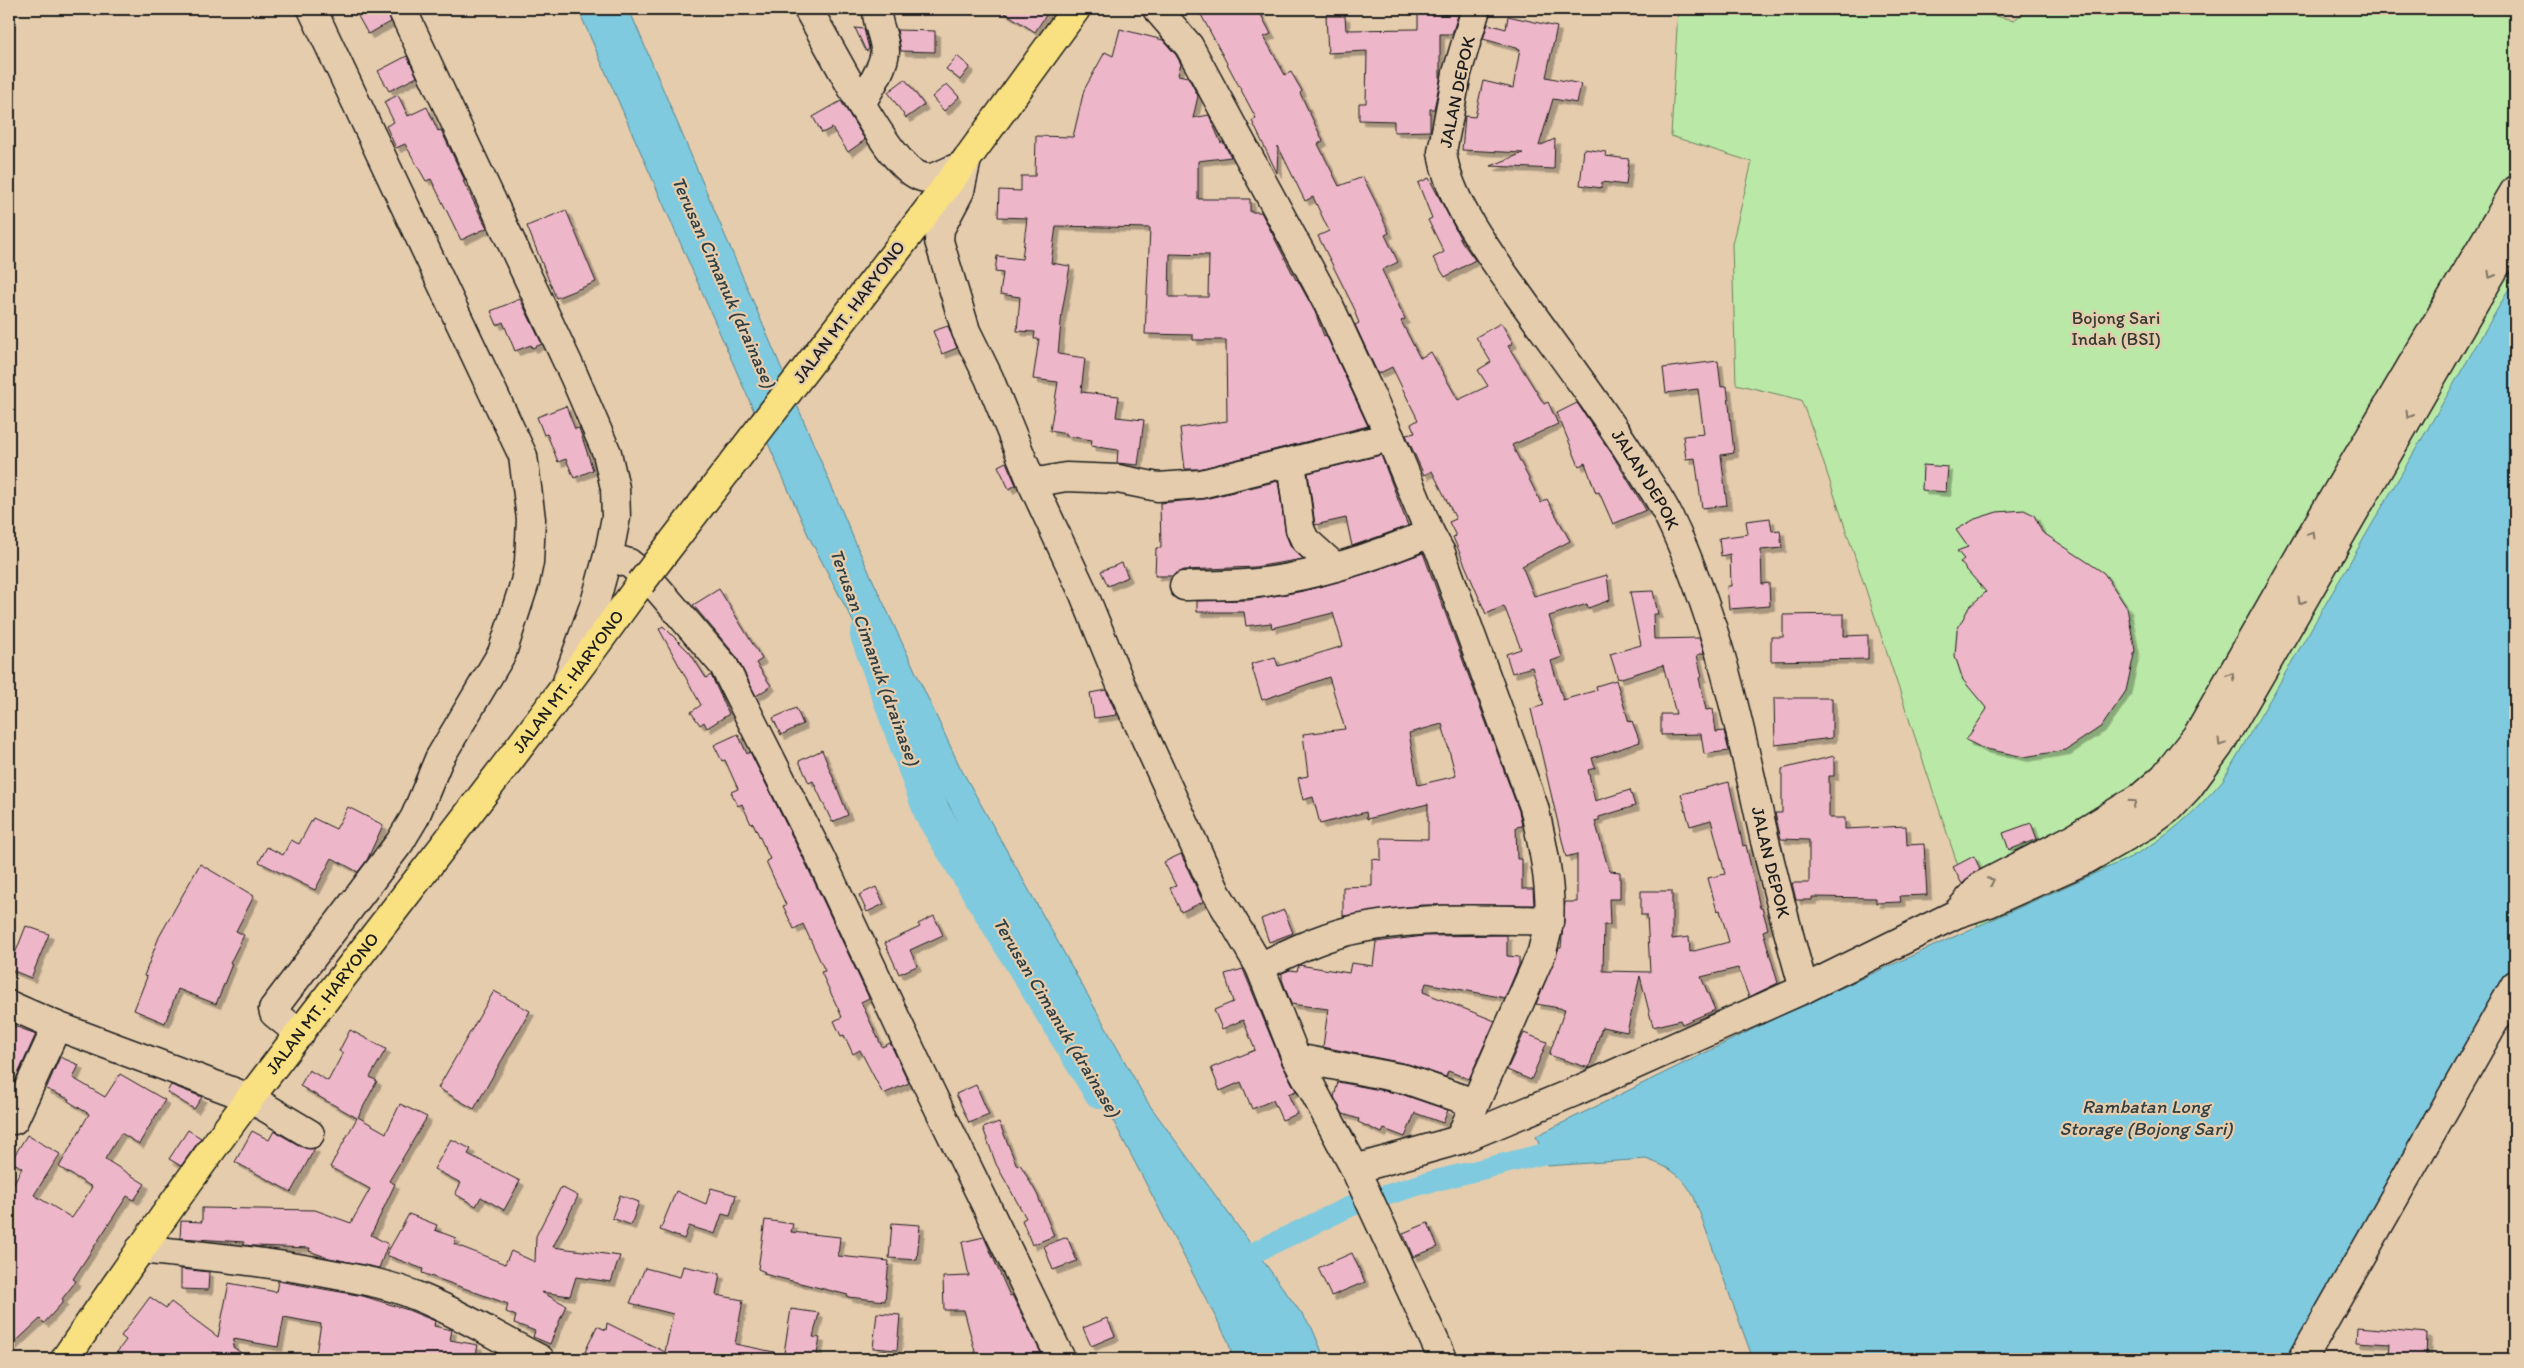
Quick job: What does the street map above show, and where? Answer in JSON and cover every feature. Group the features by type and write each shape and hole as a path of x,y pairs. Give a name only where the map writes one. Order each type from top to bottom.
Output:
{"main road":[{"name":"JALAN MT. HARYONO","path":"65,1359 140,1249 250,1098 288,1024 356,923 411,849 563,691 641,583 963,163 1076,9"}],"street":[{"path":"288,1024 274,1008 356,923 411,849 414,817 439,759 502,652 525,582 529,562 531,519 523,456 312,9"},
{"path":"402,9 574,376 607,453 615,488 616,517 608,557 595,603 563,691"},
{"path":"808,9 861,104 903,165 917,175 928,178 963,163 960,191 940,229 939,241 966,331 989,378 1032,483 1216,892 1260,967 1296,1058 1365,1190 1443,1359"},
{"path":"861,104 876,75 885,51 876,21 877,9"},
{"path":"1157,9 1189,46 1329,304 1390,437 1430,533 1441,553 1476,644 1534,807 1546,871 1549,921 1542,952 1474,1102 1459,1140"},
{"name":"JALAN DEPOK","path":"1476,9 1457,73 1442,152 1444,164 1452,186 1483,244 1617,431 1668,514 1695,572 1714,630 1746,748 1767,848 1804,989"},
{"path":"1956,914 1981,886 2074,838 2141,798 2164,777 2198,734 2308,541 2515,190"},
{"path":"1365,1190 1459,1140 1574,1092 1804,989 1956,914 1989,903 2086,860 2148,824 2168,809 2188,788 2219,746 2515,233"},
{"path":"1032,483 1066,477 1118,479 1158,487 1192,485 1390,437"},
{"path":"1291,462 1300,529 1305,540 1336,567"},
{"path":"1184,586 1256,583 1336,567 1407,544 1430,533"},
{"path":"608,557 629,563 652,582 724,666 816,848 920,1070 1061,1359"},
{"path":"1260,967 1304,946 1347,931 1386,925 1469,919 1549,921"},
{"path":"2302,1359 2515,985"},
{"path":"9,1005 57,1026 250,1098 310,1134"},
{"path":"2318,1359 2515,1013"},
{"path":"14,1120 57,1026"},
{"path":"1296,1058 1405,1079 1474,1102"},
{"path":"140,1249 236,1259 310,1270 375,1283 414,1294 540,1359"}],"green space":[{"name":"Bojong Sari Indah (BSI)","path":"1678,9 1963,9 2014,20 2022,14 2023,9 2515,9 2515,280 2229,780 2192,819 2157,846 1979,929 1801,400 1736,384 1732,244 1752,162 1671,136"}],"water":[{"path":"578,9 629,9 856,544 960,767 1148,1103 1312,1328 1325,1359 1233,1359 1228,1341 809,537"},
{"name":"Rambatan Long Storage (Bojong Sari)","path":"2515,279 2515,960 2288,1359 1753,1359 1694,1197 1685,1183 1669,1169 1646,1159 1547,1166 1536,1136 1794,1009 2131,857 2169,833 2202,803 2223,780"}],"building":[{"path":"354,9 387,9 391,22 368,34"},
{"path":"999,9 1050,9 1035,32"},
{"path":"1198,9 1258,9 1271,34 1264,37 1285,75 1291,72 1302,91 1300,93 1323,141 1318,144 1339,186 1363,177 1376,203 1389,233 1385,235 1398,262 1382,270 1405,319 1401,321 1420,358 1431,352 1458,400 1488,386 1478,370 1491,362 1476,337 1501,323 1513,343 1508,346 1544,404 1548,402 1558,424 1512,445 1541,503 1547,499 1570,541 1522,566 1534,596 1607,575 1610,600 1588,608 1587,604 1549,616 1562,657 1551,661 1563,700 1597,690 1596,686 1616,680 1629,722 1632,721 1640,742 1592,758 1595,768 1588,770 1595,801 1630,790 1635,806 1599,817 1599,820 1595,821 1609,871 1620,872 1620,899 1609,899 1610,925 1604,925 1603,971 1650,972 1647,915 1641,915 1641,891 1672,891 1672,939 1689,937 1690,952 1729,942 1720,910 1717,911 1708,878 1725,874 1711,820 1690,826 1681,794 1729,782 1743,846 1746,845 1760,908 1762,908 1768,929 1763,931 1778,983 1749,997 1738,968 1701,977 1715,1010 1682,1024 1680,1020 1653,1027 1640,976 1627,1032 1602,1027 1589,1068 1549,1055 1565,1009 1536,1004 1559,948 1561,948 1565,902 1577,902 1577,854 1566,857 1531,709 1544,705 1532,667 1512,673 1506,654 1521,649 1504,606 1486,614 1453,537 1456,536 1449,522 1456,519 1432,471 1424,475 1406,435 1415,433 1411,424 1418,420 1392,367 1378,374 1355,325 1359,323 1356,312 1318,236 1329,231 1313,197 1305,201 1278,146 1277,173 1252,121 1256,118"},
{"path":"1418,13 1458,15 1452,34 1440,34 1440,81 1434,109 1430,109 1430,131 1394,132 1394,121 1359,120 1359,103 1366,103 1367,51 1328,53 1326,16 1345,16 1346,30 1418,29"},
{"path":"1508,16 1557,27 1546,77 1581,84 1577,103 1553,99 1539,146 1555,139 1554,169 1491,166 1523,153 1462,150 1465,116 1475,117 1483,81 1513,88 1520,49 1483,39 1488,24 1506,29"},
{"path":"855,28 864,29 869,49 866,51"},
{"path":"1120,29 1163,40 1176,55 1181,64 1178,75 1188,77 1198,96 1193,118 1209,115 1221,143 1223,142 1231,157 1198,161 1198,199 1250,199 1250,212 1261,212 1296,280 1315,312 1324,336 1326,335 1368,426 1199,469 1185,469 1180,428 1227,421 1226,340 1193,340 1193,335 1145,334 1150,228 1056,226 1051,263 1070,266 1062,312 1058,354 1085,358 1081,392 1119,396 1116,417 1144,420 1138,465 1117,463 1118,450 1091,446 1092,440 1066,436 1066,434 1050,431 1058,382 1033,379 1039,339 1034,339 1035,332 1017,331 1020,297 1000,294 1003,273 995,272 997,256 1022,259 1027,218 998,217 999,190 1021,191 1021,176 1035,176 1036,136 1073,137 1084,90 1105,52 1113,56","holes":["1170,254 1209,255 1208,297 1169,297"]},
{"path":"897,30 935,31 935,52 901,51"},
{"path":"407,56 417,77 389,91 378,71"},
{"path":"957,56 970,67 960,80 946,69"},
{"path":"905,79 924,105 906,118 888,92"},
{"path":"947,84 959,97 944,111 932,97"},
{"path":"398,95 408,116 427,107 438,131 441,130 465,181 463,181 487,228 461,240 431,179 426,181 405,144 396,148 386,126 394,122 384,102"},
{"path":"841,101 865,140 848,152 832,128 822,133 813,117"},
{"path":"1584,149 1606,152 1605,156 1629,159 1626,185 1602,182 1601,188 1580,185"},
{"path":"1429,178 1462,242 1475,260 1445,277 1433,258 1444,252 1428,220 1432,218 1418,183"},
{"path":"566,210 596,282 556,298 527,226"},
{"path":"520,299 542,344 532,348 531,345 515,351 503,322 497,325 491,311"},
{"path":"948,326 957,348 942,354 933,331"},
{"path":"1718,361 1721,387 1727,386 1734,453 1721,455 1727,505 1702,508 1695,458 1686,459 1683,436 1704,434 1698,389 1666,393 1663,368"},
{"path":"1577,403 1612,454 1646,510 1613,524 1599,492 1596,493 1585,463 1579,466 1557,413"},
{"path":"566,406 575,429 579,428 593,470 574,478 566,459 558,462 547,434 544,435 537,417"},
{"path":"1381,455 1408,526 1352,546 1346,518 1315,525 1308,473"},
{"path":"1006,462 1016,485 1009,489 998,466"},
{"path":"1923,465 1948,467 1946,492 1922,490"},
{"path":"1278,481 1286,535 1291,547 1303,559 1255,567 1184,570 1172,576 1155,576 1156,548 1161,548 1160,503 1205,499"},
{"path":"2024,510 2034,515 2042,532 2104,573 2127,608 2135,650 2126,691 2102,726 2066,750 2024,757 1982,748 1966,740 1987,709 1963,680 1955,656 1957,630 1969,607 1986,592 1960,562 1964,559 1957,551 1968,547 1956,530 1975,519 1997,512"},
{"path":"1770,518 1772,531 1780,530 1782,548 1761,550 1762,584 1769,583 1770,606 1729,609 1727,586 1731,586 1730,554 1721,556 1719,538 1748,534 1746,521"},
{"path":"1423,553 1519,811 1522,826 1516,827 1517,859 1522,859 1522,889 1533,889 1534,905 1422,905 1343,916 1343,887 1372,886 1372,859 1381,860 1381,838 1428,839 1428,804 1367,819 1366,812 1320,824 1313,797 1303,800 1298,778 1308,776 1303,734 1345,729 1329,677 1262,700 1251,664 1275,657 1278,666 1343,646 1333,613 1272,628 1271,623 1246,626 1244,612 1197,612 1197,601 1249,600 1304,591 1371,572","holes":["1442,724 1456,776 1418,785 1409,733"]},
{"path":"1122,563 1128,577 1108,586 1101,571"},
{"path":"719,589 762,659 756,663 771,686 756,696 736,656 693,605"},
{"path":"1653,591 1658,614 1653,614 1654,639 1699,638 1704,653 1697,655 1702,677 1699,678 1706,710 1713,709 1716,732 1724,731 1729,751 1704,754 1701,734 1661,735 1661,714 1676,714 1663,665 1618,679 1610,654 1641,645 1630,592"},
{"path":"1844,614 1844,636 1868,635 1868,659 1771,661 1771,637 1783,637 1783,615"},
{"path":"663,626 690,653 706,678 711,675 729,714 707,728 704,722 700,725 691,712 701,705 659,629"},
{"path":"1106,690 1117,715 1094,718 1090,693"},
{"path":"1774,698 1832,698 1832,738 1775,745"},
{"path":"796,708 803,724 781,735 773,718"},
{"path":"738,734 747,754 750,752 806,864 869,998 861,1002 882,1047 890,1043 909,1083 883,1094 860,1050 853,1054 844,1035 841,1036 834,1021 842,1017 821,972 825,971 803,924 794,929 783,906 786,905 766,861 770,859 742,804 738,806 731,792 738,789 725,760 722,761 714,745"},
{"path":"822,750 848,815 832,822 813,781 809,783 799,761"},
{"path":"1834,756 1834,776 1829,776 1829,818 1845,818 1845,829 1906,826 1907,845 1924,844 1927,895 1900,896 1901,902 1876,903 1876,898 1812,897 1812,900 1796,900 1792,883 1809,883 1809,840 1781,839 1775,813 1782,813 1782,769"},
{"path":"348,807 383,825 367,860 358,872 332,858 315,890 259,862 267,847 283,855 291,840 299,844 313,818 336,829"},
{"path":"2031,823 2037,839 2009,850 2003,833"},
{"path":"1181,854 1203,902 1181,912 1170,888 1176,886 1164,862"},
{"path":"1974,856 1980,869 1962,884 1953,867"},
{"path":"200,864 254,896 236,931 244,935 230,963 232,964 216,1004 178,989 165,1023 134,1010 147,977 144,976 159,937"},
{"path":"876,887 884,904 867,912 859,895"},
{"path":"1284,910 1293,933 1269,942 1261,919"},
{"path":"934,916 943,935 910,950 917,966 899,974 885,943 920,927 918,924"},
{"path":"26,926 49,934 31,978 9,969"},
{"path":"1507,935 1507,956 1519,957 1519,965 1505,998 1426,983 1423,992 1495,1021 1469,1079 1448,1071 1446,1077 1408,1064 1323,1047 1328,1009 1291,1004 1282,979 1282,973 1290,970 1297,971 1299,965 1349,973 1351,963 1373,966 1376,942 1424,936"},
{"path":"1243,969 1282,1064 1296,1091 1288,1094 1297,1114 1282,1120 1273,1100 1252,1109 1241,1082 1220,1091 1211,1068 1255,1050 1243,1020 1222,1029 1214,1010 1233,1002 1225,974"},
{"path":"494,991 530,1011 474,1109 438,1088"},
{"path":"9,1024 36,1034 9,1094 9,1072 15,1056 9,1053"},
{"path":"350,1030 386,1049 370,1077 377,1081 358,1117 386,1133 400,1104 427,1117 389,1181 395,1184 371,1235 388,1244 379,1268 329,1258 309,1251 310,1248 255,1246 244,1245 244,1242 180,1238 181,1221 202,1222 202,1208 315,1210 351,1223 370,1189 330,1167 357,1118 300,1086 309,1070 328,1081 343,1053 339,1051"},
{"path":"1524,1033 1547,1042 1531,1080 1507,1070"},
{"path":"60,1057 79,1065 73,1078 105,1097 120,1074 165,1100 139,1144 121,1133 105,1159 145,1184 134,1200 127,1196 73,1279 76,1281 62,1299 64,1301 44,1323 40,1319 9,1348 9,1192 22,1168 11,1161 27,1135 60,1154 34,1195 72,1218 92,1187 59,1167 89,1114 68,1101 69,1099 46,1089"},
{"path":"1338,1082 1401,1094 1448,1110 1443,1123 1415,1113 1405,1137 1384,1129 1382,1133 1358,1122 1359,1119 1343,1114 1334,1097"},
{"path":"171,1085 202,1097 194,1109 167,1092"},
{"path":"976,1085 989,1115 969,1123 956,1094"},
{"path":"999,1122 1017,1166 1020,1164 1037,1194 1054,1236 1032,1245 1022,1220 1026,1218 996,1164 983,1128"},
{"path":"188,1130 201,1138 181,1166 169,1159"},
{"path":"252,1131 269,1140 274,1131 302,1147 315,1148 291,1192 235,1162"},
{"path":"451,1139 471,1149 468,1154 520,1181 504,1210 481,1197 476,1206 455,1194 461,1183 434,1169"},
{"path":"561,1187 578,1196 553,1247 620,1256 611,1282 576,1277 570,1296 541,1292 566,1305 550,1344 533,1337 535,1331 514,1323 516,1316 506,1312 508,1304 422,1273 423,1269 386,1255 409,1214 437,1225 435,1230 456,1238 454,1244 505,1264 511,1251 535,1262 536,1236"},
{"path":"711,1188 736,1195 730,1216 722,1214 715,1234 689,1226 684,1239 660,1230 676,1191 706,1204"},
{"path":"620,1195 639,1202 631,1225 612,1218"},
{"path":"765,1220 793,1224 791,1232 840,1237 838,1256 889,1261 885,1301 848,1297 848,1295 764,1274 765,1272 758,1269"},
{"path":"892,1223 920,1225 917,1260 889,1258"},
{"path":"1428,1223 1438,1247 1413,1257 1403,1233"},
{"path":"984,1237 1010,1296 1012,1295 1044,1359 977,1359 964,1310 944,1310 943,1277 969,1276 962,1242"},
{"path":"1067,1237 1077,1261 1053,1270 1044,1246"},
{"path":"1352,1253 1365,1282 1331,1296 1318,1268"},
{"path":"683,1266 720,1274 716,1295 743,1300 735,1344 774,1352 774,1359 600,1359 585,1352 597,1326 606,1330 607,1323 665,1352 673,1314 630,1303 645,1268 680,1277"},
{"path":"181,1269 209,1272 208,1290 181,1289"},
{"path":"278,1281 363,1296 408,1310 435,1321 434,1326 452,1330 450,1340 478,1345 475,1359 315,1359 321,1324 284,1317 278,1347 234,1339 233,1347 248,1358 213,1352 213,1359 112,1359 126,1340 121,1336 150,1297 166,1308 171,1302 218,1337 229,1283 276,1292"},
{"path":"791,1309 819,1313 813,1337 820,1338 816,1359 783,1359"},
{"path":"877,1313 900,1315 897,1350 873,1348"},
{"path":"1107,1318 1115,1336 1091,1346 1083,1328"},
{"path":"2358,1327 2427,1333 2426,1359 2389,1359 2390,1344 2357,1342"}],"waterway":[{"name":"Terusan Cimanuk (drainase)","path":"868,635 932,813 1101,1091"},
{"path":"1230,1264 1351,1206 1422,1184 1543,1154"}]}
